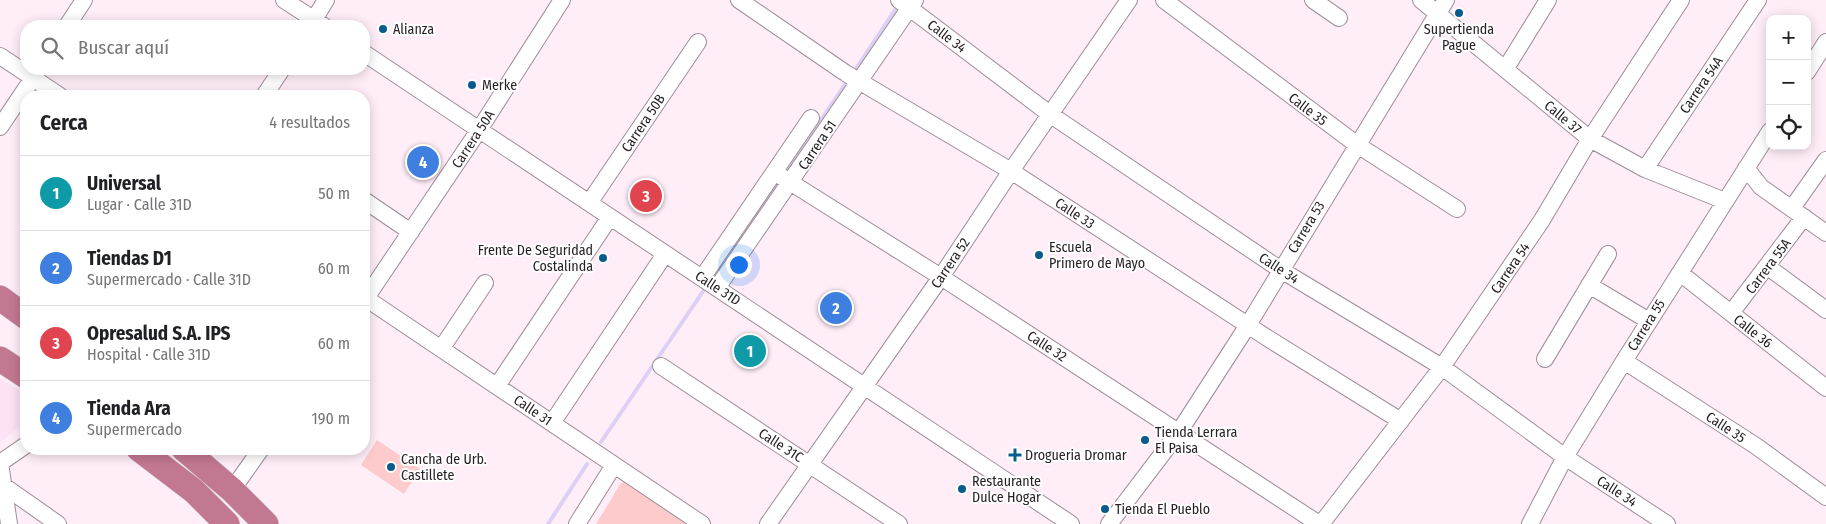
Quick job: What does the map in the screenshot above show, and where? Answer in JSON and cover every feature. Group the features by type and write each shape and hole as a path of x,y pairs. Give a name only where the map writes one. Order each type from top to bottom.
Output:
{"highway":[{"path":"0,298 20,312"},
{"path":"0,359 20,372"},
{"path":"147,455 194,491 227,524"},
{"path":"191,455 232,490 266,524"}],"street":[{"path":"71,20 84,0"},
{"path":"284,0 311,20"},
{"path":"318,20 326,0"},
{"name":"Carrera 50A","path":"370,290 479,130 562,0"},
{"name":"Calle 33","path":"739,0 852,77 1011,171 1248,325 1402,421"},
{"name":"Carrera 52","path":"768,524 941,277 1011,171 1129,0"},
{"name":"Calle 35","path":"1164,0 1356,144 1457,209"},
{"path":"1313,0 1339,18"},
{"name":"Calle 37","path":"1421,0 1442,7 1506,68 1590,139 1645,169 1725,201"},
{"path":"1506,68 1548,0"},
{"name":"Carrera 54","path":"1320,524 1402,421 1442,367 1542,220 1590,139 1681,0"},
{"name":"Carrera 54A","path":"1645,169 1758,0"},
{"name":"Carrera 51","path":"702,278 782,178 852,77 907,3"},
{"name":"Calle 34","path":"907,3 1051,115 1281,270 1442,367 1565,457 1668,524"},
{"name":"Carrera 53","path":"1109,524 1178,432 1248,325 1356,144 1442,7"},
{"name":"Carrera 50B","path":"589,203 698,42"},
{"path":"1811,66 1826,42"},
{"path":"0,56 20,65"},
{"name":"Calle 31D","path":"370,59 1071,524"},
{"path":"25,90 35,75"},
{"path":"38,75 54,90"},
{"path":"268,90 279,75"},
{"path":"0,128 20,97"},
{"name":"Carrera 51","path":"717,288 782,178 811,118"},
{"name":"Carrera 55","path":"1532,523 1565,457 1766,137"},
{"name":"Carrera 55A","path":"1731,313 1768,267 1826,160"},
{"path":"1746,168 1761,187 1826,233"},
{"name":"Calle 32","path":"782,178 941,277 1320,524"},
{"path":"370,204 411,232"},
{"path":"497,386 610,217"},
{"path":"552,424 665,254"},
{"path":"1545,359 1608,254"},
{"path":"1768,267 1826,310"},
{"name":"Calle 36","path":"1680,272 1826,388"},
{"path":"441,349 485,283"},
{"path":"1589,285 1649,321"},
{"name":"Calle 31","path":"370,303 702,524"},
{"name":"Calle 35","path":"1624,361 1756,446 1826,497"},
{"name":"Calle 31C","path":"661,366 899,524"},
{"path":"9,524 0,463 20,449"},
{"path":"232,490 257,455"},
{"path":"577,524 614,465"},
{"path":"4,486 58,524"}],"shaded area":[{"path":"0,378 20,391 20,426 0,443"},
{"name":"Cancha de Urb. Castillete","path":"377,440 420,469 404,494 361,465 367,455 370,455 370,451"},
{"path":"628,481 692,524 596,524 621,483"}],"waterway":[{"path":"853,73 899,4"},
{"path":"784,174 849,79"},
{"path":"732,248 780,180"},
{"path":"601,442 706,287"},
{"path":"548,524 587,464"}],"place":[{"name":"Supertienda Pague","path":"1459,13"},
{"name":"Alianza","path":"383,29"},
{"name":"Merke","path":"472,85"},
{"name":"Tienda Ara","path":"423,162"},
{"name":"Opresalud S.A. IPS","path":"646,196"},
{"name":"Escuela Primero de Mayo","path":"1039,255"},
{"name":"Frente De Seguridad Costalinda","path":"603,258"},
{"name":"Tiendas D1","path":"836,308"},
{"name":"Universal","path":"750,351"},
{"name":"Tienda Lerrara El Paisa","path":"1145,440"},
{"name":"Drogueria Dromar","path":"1015,455"},
{"name":"Cancha de Urb. Castillete","path":"391,467"},
{"name":"Restaurante Dulce Hogar","path":"962,489"},
{"name":"Tienda El Pueblo","path":"1105,509"}]}
